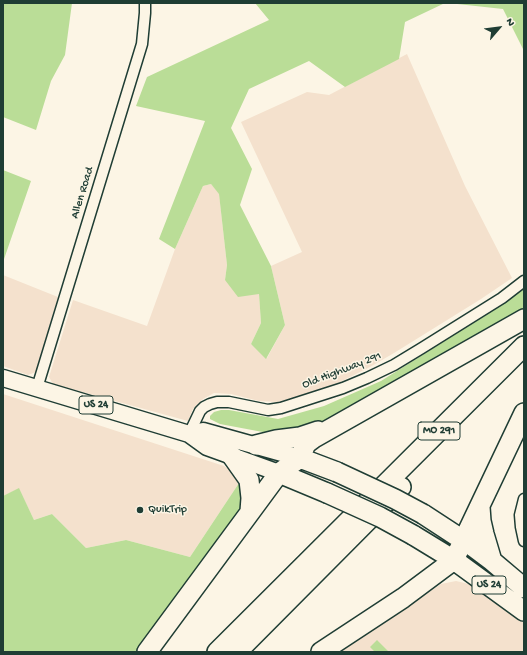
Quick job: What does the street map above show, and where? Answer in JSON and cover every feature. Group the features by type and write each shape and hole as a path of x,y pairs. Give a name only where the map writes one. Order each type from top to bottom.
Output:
{"highway":[{"path":"147,652 279,473 300,458 306,444 314,438 524,319"},
{"name":"MO 291","path":"217,652 524,346"},
{"name":"MO 291","path":"237,652 524,364"},
{"path":"321,652 431,578 462,566 464,540 524,413"},
{"path":"256,445 276,440 300,437 337,425"},
{"path":"232,456 249,480 251,493 250,511"},
{"name":"US 24","path":"300,458 337,472 423,514 464,540 524,588"},
{"name":"US 24","path":"279,473 328,492 413,535 462,566 524,611"},
{"path":"480,507 481,521 492,561"}],"main road":[{"name":"US 24","path":"3,378 189,434 207,447 279,473"},
{"name":"US 24","path":"189,434 203,431 300,458"}],"street":[{"name":"Allen Road","path":"37,388 142,44 145,3"},
{"name":"Old Highway 291","path":"189,434 200,411 210,404 217,402 229,402 268,410 280,408 343,388 367,378 394,365 422,348 502,298 524,281"},
{"path":"524,499 520,515 520,527 524,541"}],"shaded area":[{"path":"407,54 465,186 512,278 481,299 370,367 328,388 278,402 259,401 231,394 214,393 203,399 193,409 188,421 53,384 49,377 73,300 147,326 175,249 203,186 211,184 219,193 227,265 225,280 259,293 261,323 251,344 267,358 285,325 271,266 302,252 241,122 307,92 329,95"},
{"path":"3,275 58,297 36,372 28,375 3,366"},
{"path":"3,394 224,466 234,473 239,483 190,557 126,540 86,548 52,514 34,520 19,489 3,496"},
{"path":"456,581 473,585 524,623 524,652 340,652 441,584"}],"green space":[{"path":"3,3 72,3 65,55 51,81 36,130 3,117"},
{"path":"255,3 445,3 405,22 399,59 345,87 309,61 249,89 231,128 252,169 240,205 271,266 285,325 266,359 251,344 261,323 259,294 238,297 225,280 227,265 219,194 211,184 203,186 175,249 159,239 205,121 136,106 147,77 269,20"},
{"path":"448,3 524,3 524,51 503,9"},
{"path":"3,170 31,181 3,262"},
{"path":"524,289 524,310 382,393 322,423 296,431 268,433 220,424 210,419 210,416 214,412 229,410 278,419 324,406 381,381 494,310"},
{"path":"239,483 245,503 139,652 3,652 3,496 19,488 34,520 52,514 86,548 126,540 190,557"},
{"path":"377,640 389,652 375,652 370,647"}],"place":[{"name":"QuikTrip","path":"140,510"}]}
